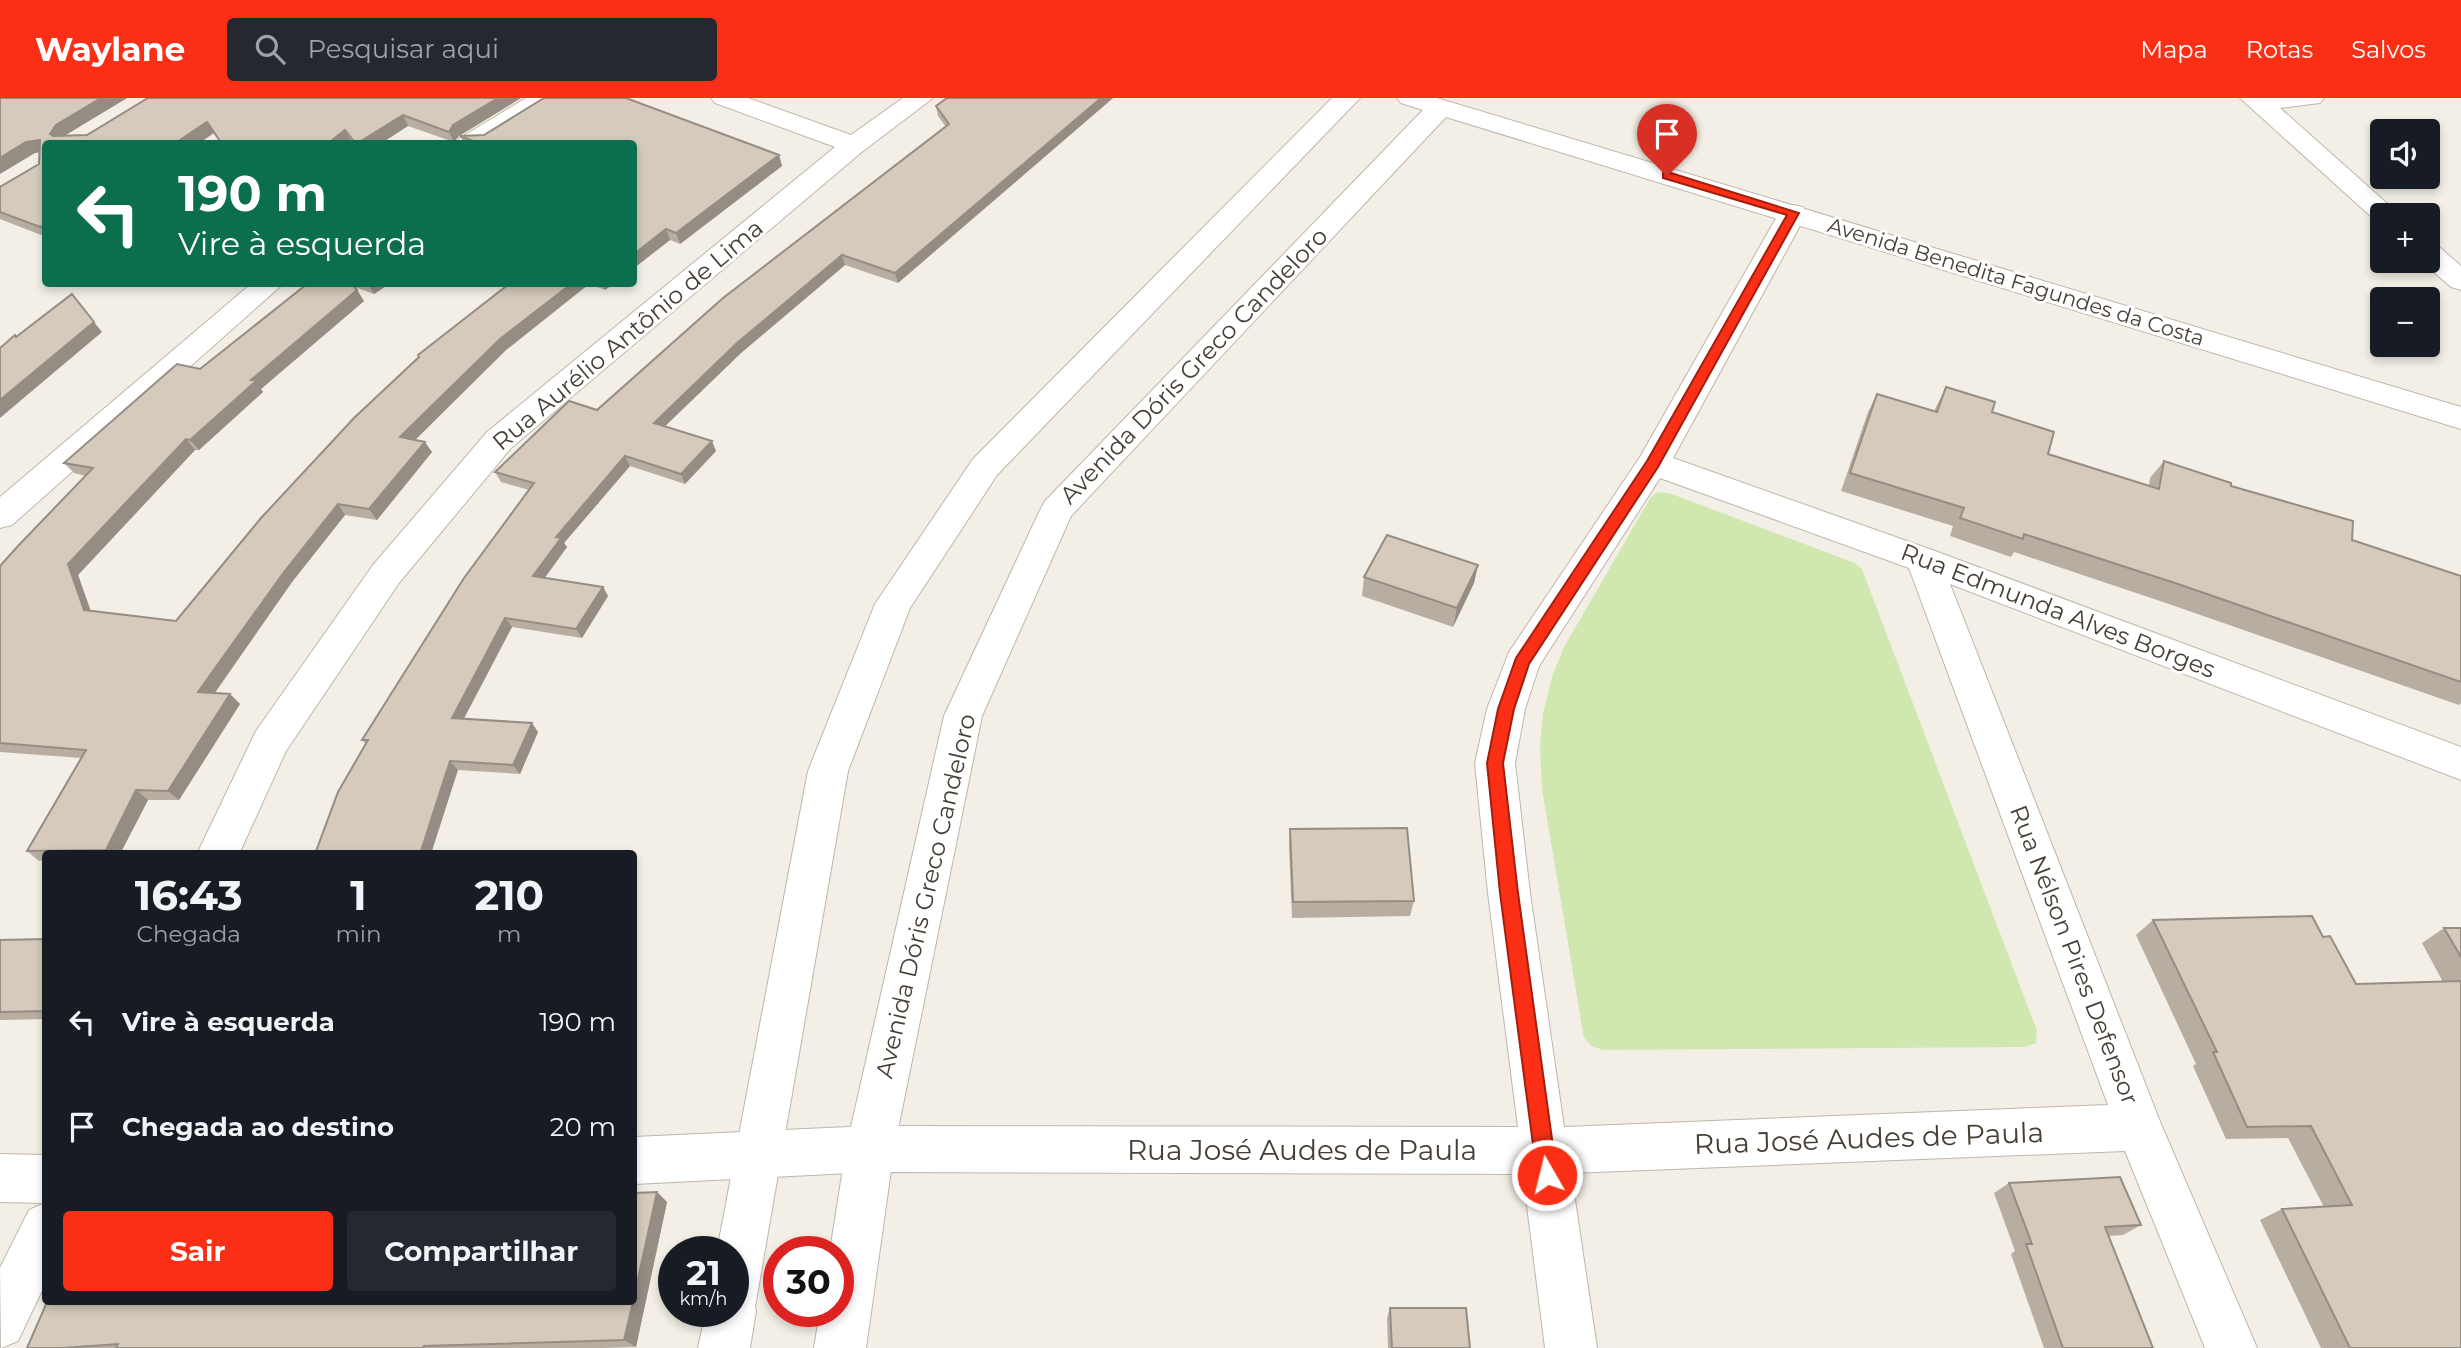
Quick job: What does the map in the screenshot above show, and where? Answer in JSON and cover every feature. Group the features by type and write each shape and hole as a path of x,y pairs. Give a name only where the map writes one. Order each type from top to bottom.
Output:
{"street":[{"path":"476,140 544,98"},
{"path":"724,98 854,145"},
{"name":"Rua Aurélio Antônio de Lima","path":"220,850 270,742 386,574 499,440 854,145 920,98"},
{"path":"745,1236 828,771 893,604 985,467 1347,98"},
{"path":"2255,100 2311,98"},
{"path":"2255,100 2372,203"},
{"name":"Avenida Benedita Fagundes da Costa","path":"1425,103 2461,418"},
{"name":"Avenida Dóris Greco Candeloro","path":"840,1348 870,1149 963,716 1057,510 1425,103"},
{"path":"1571,1348 1509,893 1495,763 1506,709 1522,662 1653,463 1793,213"},
{"path":"2440,262 2461,281"},
{"path":"0,516 265,287"},
{"name":"Rua Edmunda Alves Borges","path":"1653,463 1923,560 2461,764"},
{"name":"Rua Nélson Pires Defensor","path":"1923,560 2139,1127 2231,1348"},
{"name":"Rua José Audes de Paula","path":"637,1161 760,1157 870,1149 1544,1151 2139,1127"},
{"path":"0,1178 42,1179"},
{"path":"0,1323 42,1235"},
{"path":"724,1348 728,1327"}],"green space":[{"path":"1657,492 1669,493 1855,563 1862,569 2037,1031 2036,1043 2024,1047 1603,1050 1592,1046 1584,1038 1542,789 1540,744 1543,713 1553,674 1564,647 1651,497"}],"building":[{"path":"0,98 101,98 56,125 50,134 53,136 87,135 148,98 498,98 453,125 449,132 403,115 362,140 353,140 345,130 332,140 219,140 207,122 180,140 42,140 40,227 0,212 0,187 39,164 40,140 26,142 0,158"},
{"path":"544,98 626,98 779,155 676,233 666,229 637,252 637,140 470,140 460,136 484,135"},
{"path":"947,98 1101,98 895,273 842,255 737,343 654,423 712,441 681,474 625,456 556,537 561,538 533,576 603,587 576,629 505,618 452,718 532,723 513,765 450,761 421,850 316,850 338,792 368,740 362,740 464,578 534,483 495,472 569,401 597,410 723,298 949,124 936,106"},
{"path":"303,287 354,287 357,290 251,380 256,381 190,440 186,439 68,564 84,610 176,621 261,518 354,418 419,357 418,355 505,287 567,287 500,339 400,437 425,442 369,509 338,504 284,572 198,692 230,694 168,791 136,790 106,850 27,851 86,750 0,743 0,566 93,468 64,463 177,364 200,369"},
{"path":"72,294 94,322 0,400 0,348"},
{"path":"1946,387 1995,402 1992,412 2054,432 2048,454 2159,489 2164,461 2231,483 2231,486 2353,521 2352,540 2461,576 2461,682 2178,584 2024,534 2023,539 1960,518 1964,508 1850,473 1877,394 1937,412"},
{"path":"1387,535 1478,565 1457,608 1364,577"},
{"path":"1407,828 1414,901 1293,902 1290,829"},
{"path":"2312,916 2323,937 2330,936 2356,984 2461,981 2461,1348 2350,1348 2282,1209 2352,1205 2311,1126 2247,1127 2213,1052 2217,1052 2153,920"},
{"path":"2444,928 2461,928 2461,957"},
{"path":"42,939 42,1011 0,1012 0,940"},
{"path":"2120,1177 2141,1225 2105,1227 2153,1348 2063,1348 2026,1244 2032,1244 2009,1183"},
{"path":"657,1192 637,1283 637,1193"},
{"path":"46,1305 632,1305 624,1340 423,1348 116,1348 118,1344 27,1348"},
{"path":"1390,1308 1466,1308 1470,1348 1392,1348"}],"route":[{"path":"1547,1175 1509,893 1495,763 1506,709 1522,662 1653,463 1793,213 1667,176"}]}
